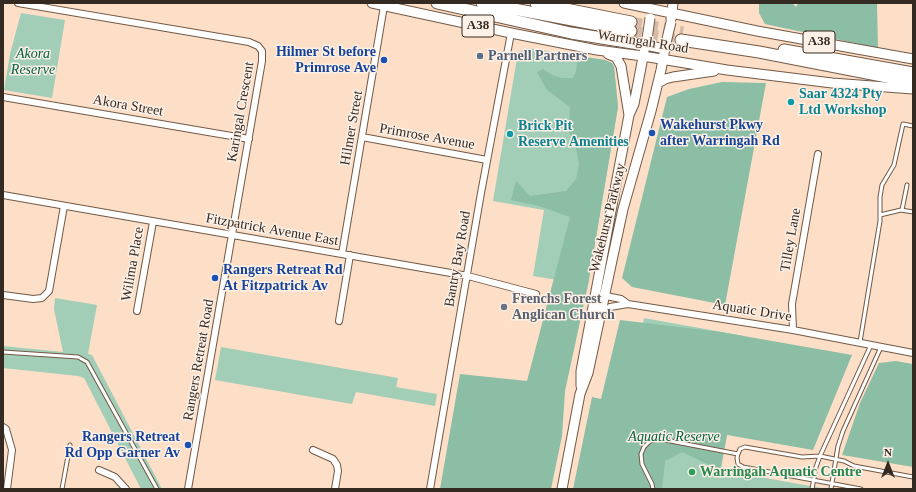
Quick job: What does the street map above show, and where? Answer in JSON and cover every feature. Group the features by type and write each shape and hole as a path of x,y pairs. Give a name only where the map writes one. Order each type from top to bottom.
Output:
{"highway":[{"path":"437,3 571,33 645,47"},
{"name":"Warringah Road","path":"482,3 631,26 536,3"},
{"name":"Warringah Road","path":"913,73 682,36 913,82"}],"main road":[{"name":"Warringah Road","path":"372,3 385,4 511,33 597,50 666,46"},
{"name":"A38","path":"624,3 652,10 672,18 750,30 913,60"},
{"name":"Wakehurst Parkway","path":"562,489 580,394 581,371 599,295 658,83 672,18 673,3"},
{"name":"Wakehurst Parkway","path":"580,394 588,373 599,317 599,295 629,115 634,104 652,10"},
{"name":"Warringah Road","path":"645,47 663,59 727,70 832,83 913,90"},
{"path":"597,50 613,56 618,60 622,73 629,115"},
{"path":"658,83 672,77 727,70"}],"street":[{"name":"Karingal Crescent","path":"18,3 241,41 258,46 262,52 262,61 232,235"},
{"name":"Hilmer Street","path":"342,254 385,4"},
{"name":"Bantry Bay Road","path":"430,489 487,160 511,33"},
{"name":"Akora Street","path":"3,97 249,139"},
{"name":"Primrose Avenue","path":"362,138 487,160"},
{"name":"Tilley Lane","path":"793,330 792,304 818,154"},
{"name":"Fitzpatrick Avenue East","path":"3,195 468,276 536,294"},
{"path":"3,295 42,298 49,291 64,206"},
{"name":"Wilima Place","path":"137,311 153,222"},
{"name":"Rangers Retreat Road","path":"188,489 232,235"},
{"path":"339,321 350,255"},
{"name":"Aquatic Drive","path":"599,295 621,299 628,304"},
{"name":"Aquatic Drive","path":"599,317 610,307 628,304 793,330 913,353"},
{"path":"3,427 6,429 12,450 7,489"},
{"path":"313,450 333,459 337,465 338,471 335,489"},
{"path":"99,470 115,477 126,489"}],"lane":[{"path":"860,342 880,221 880,197 882,185 894,165 903,124 913,126"},
{"path":"902,210 907,185"},
{"path":"880,215 902,210 913,212"},
{"path":"812,489 816,467 820,456 871,345"},
{"path":"831,489 843,431 881,347"},
{"path":"3,352 78,357 87,362 157,489"},
{"path":"653,489 642,464 641,454 644,447 650,441 660,439 738,454"},
{"path":"62,489 70,445"},
{"path":"861,489 743,468 738,464 738,454 740,449 745,447 802,457 820,456 836,459 854,466 913,477"}],"green space":[{"path":"759,3 792,3 796,7 798,3 877,3 878,48 765,24 759,13"},
{"name":"Akora Reserve","path":"21,13 65,20 52,98 4,90 10,54"},
{"path":"528,48 605,60 612,63 614,67 618,107 588,285 533,276 544,210 493,201 518,52"},
{"path":"578,56 605,60 612,63 614,67 618,107 588,285 565,391 562,436 551,489 440,489 460,374 527,381 570,217 539,206 511,200 516,181 530,196 566,191 576,179 579,165 576,148 569,131 570,107 547,90 537,72 543,69 552,75 562,78 573,78 576,72"},
{"path":"722,82 766,83 725,305 632,287 622,278 667,97 689,89"},
{"path":"55,298 97,305 88,354 92,355 162,489 141,489 84,378 78,376 3,368 3,346 63,352 54,309"},
{"name":"Aquatic Reserve","path":"644,318 744,336 721,470 827,489 610,489"},
{"path":"620,320 721,332 852,355 813,450 727,435 720,470 682,452 665,461 662,489 573,489 592,397 601,399"},
{"path":"221,347 398,378 396,387 437,394 435,406 356,392 352,404 215,380"},
{"path":"896,361 913,364 913,467 842,455 860,403 879,363"}],"tunnel":[{"path":"631,22 683,32"},
{"path":"631,31 681,40"}],"place":[{"name":"Parnell Partners","path":"480,56"},
{"name":"Hilmer St before Primrose Ave","path":"384,60"},
{"name":"Saar 4324 Pty Ltd Workshop","path":"791,102"},
{"name":"Wakehurst Pkwy after Warringah Rd","path":"652,133"},
{"name":"Brick Pit Reserve Amenities","path":"510,134"},
{"name":"Rangers Retreat Rd At Fitzpatrick Av","path":"215,278"},
{"name":"Frenchs Forest Anglican Church","path":"504,307"},
{"name":"Rangers Retreat Rd Opp Garner Av","path":"188,445"},
{"name":"Warringah Aquatic Centre","path":"692,472"}]}
